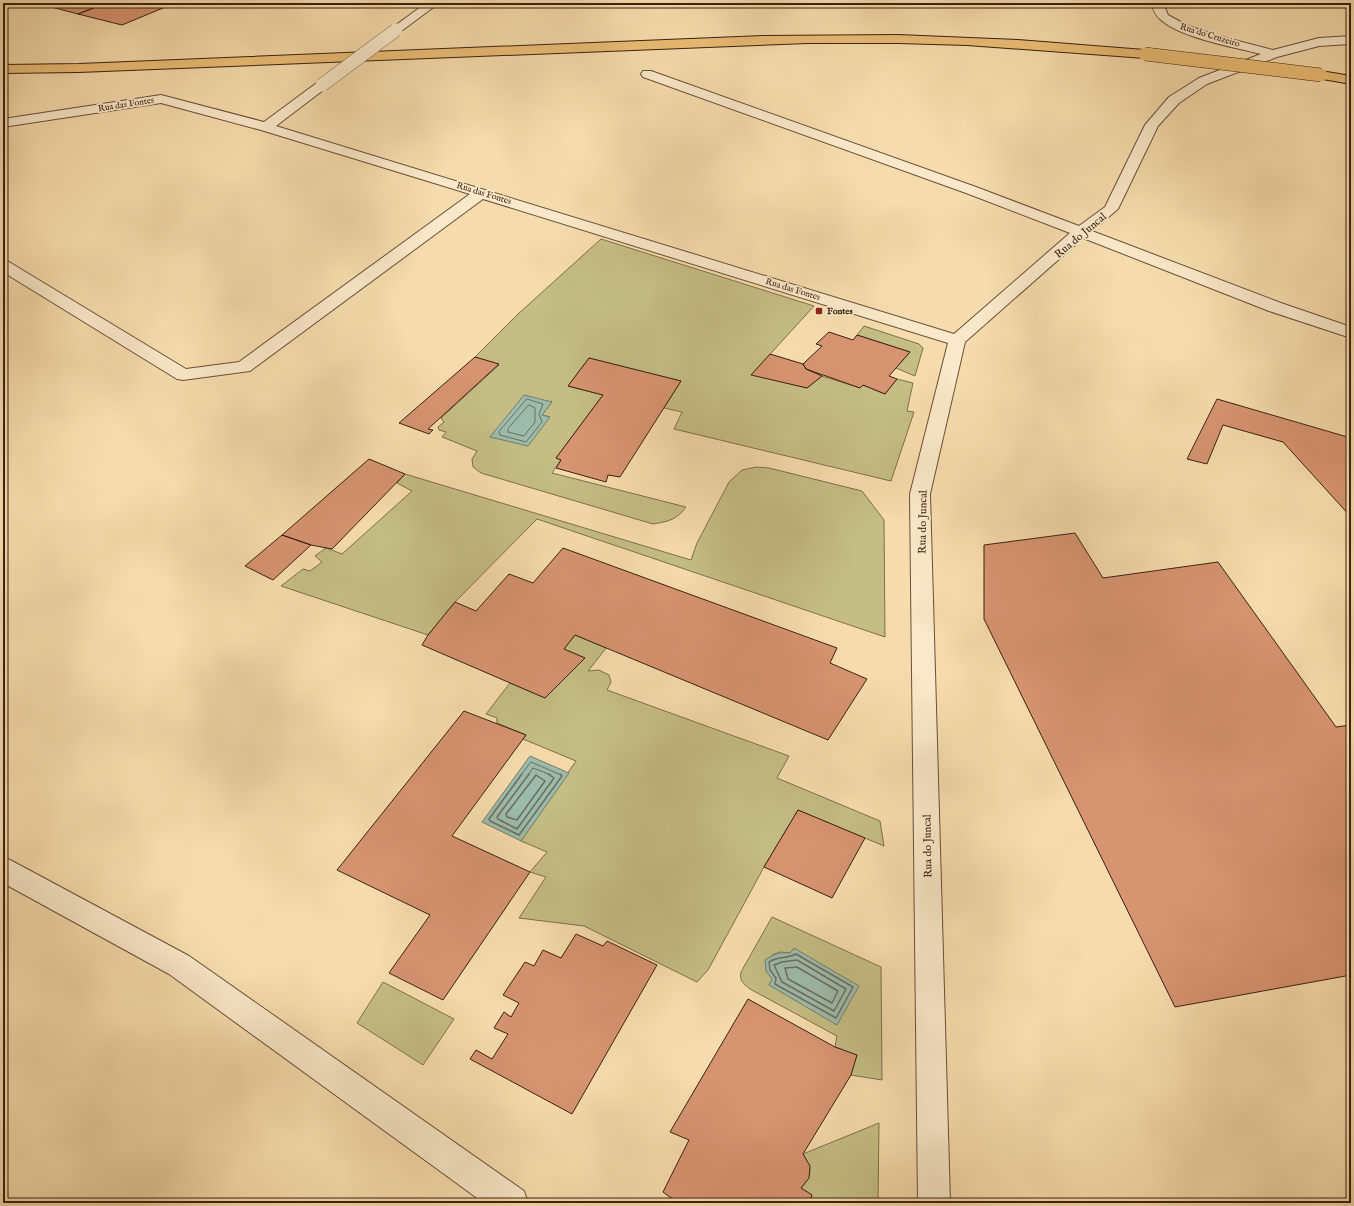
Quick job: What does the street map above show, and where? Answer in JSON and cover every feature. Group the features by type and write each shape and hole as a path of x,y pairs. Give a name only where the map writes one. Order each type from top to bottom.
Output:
{"main road":[{"path":"3,69 79,68 843,38 998,43 1145,54 1321,75 1351,80"}],"street":[{"path":"266,127 433,3"},
{"name":"Rua do Cruzeiro","path":"1157,3 1164,17 1174,24 1273,54"},
{"name":"Rua do Juncal","path":"934,1203 920,494 957,340 1081,232 1111,209 1152,124 1174,100 1203,81 1273,54 1319,42 1351,40"},
{"path":"647,74 972,190 1275,307 1351,333"},
{"name":"Rua das Fontes","path":"3,123 161,99 266,127 481,192 957,340"},
{"path":"3,265 183,375 244,367 481,192"},
{"path":"3,869 179,965 512,1203"}],"shaded area":[{"path":"601,239 814,306 752,374 807,388 822,376 860,388 863,385 885,394 897,379 913,383 907,411 914,412 891,481 674,429 682,412 664,408 681,381 589,358 568,386 603,395 556,458 561,460 552,473 686,507 679,515 664,522 653,524 481,473 473,467 472,459 477,451 442,437 446,432 439,430 438,427 444,422 441,418 499,365 475,357 517,315","holes":["552,401 542,415 550,417 491,437"]},
{"path":"864,326 919,344 923,348 915,376 896,368 910,352 857,335"},
{"path":"756,467 769,468 862,491 884,520 885,637 537,519 455,602 428,635 281,586 303,569 310,571 322,562 315,556 326,548 342,554 412,491 397,483 405,474 691,560 697,543 729,482 742,470"},
{"path":"575,635 606,648 588,671 599,670 609,675 611,682 607,690 789,756 777,778 880,821 884,846 798,810 764,867 708,970 697,982 584,926 519,918 546,877 530,872 547,852 521,841 576,761 523,739 526,735 497,723 497,718 486,714 510,683 545,698 585,658 564,649"},
{"path":"772,917 881,967 882,1080 851,1075 857,1055 835,1047 837,1036 750,989 741,980 741,972","holes":["780,952 790,953 773,979 772,955"]},
{"path":"383,982 454,1019 423,1065 357,1023"},
{"path":"879,1123 878,1203 809,1203 812,1195 801,1188 808,1179 810,1172 803,1154"}],"water":[{"path":"524,395 552,402 542,415 550,417 528,446 490,437"},
{"path":"530,756 569,773 521,841 482,822"},
{"path":"794,948 859,986 837,1025 769,985 772,979 766,971 765,960 777,954 790,953"}],"building":[{"path":"106,3 78,14 40,4"},
{"path":"106,3 175,3 122,25 78,14"},
{"path":"619,3 644,3 637,7"},
{"path":"648,3 673,3 667,7"},
{"path":"1188,3 1232,3 1234,6"},
{"path":"1315,3 1351,3 1351,8 1317,6"},
{"path":"829,332 853,340 857,335 910,352 889,376 897,379 885,394 863,385 860,388 806,369 803,364 822,346 816,344"},
{"path":"770,354 803,364 806,369 822,376 807,388 751,375"},
{"path":"475,357 499,364 428,429 433,430 429,434 399,423"},
{"path":"589,358 681,381 620,477 608,475 606,482 556,468 561,460 556,458 603,395 568,386"},
{"path":"1217,399 1351,438 1351,517 1283,442 1223,425 1207,464 1187,459"},
{"path":"369,459 405,474 332,549 311,545 282,535"},
{"path":"1075,533 1103,578 1218,562 1336,727 1351,725 1351,975 1175,1007 984,619 984,545"},
{"path":"282,535 311,545 273,580 245,566"},
{"path":"563,548 837,648 830,663 867,679 828,740 575,635 564,649 585,658 545,698 422,645 428,635 455,602 476,611 509,574 533,583"},
{"path":"464,711 526,735 452,836 530,872 443,1000 389,973 430,915 337,870"},
{"path":"798,810 865,838 832,898 764,867"},
{"path":"576,934 603,946 607,941 657,965 572,1114 470,1059 476,1050 492,1059 508,1034 494,1028 504,1012 511,1017 519,1003 503,995 525,962 534,966 543,950 561,958"},
{"path":"748,999 835,1047 857,1055 851,1075 803,1154 810,1166 809,1178 801,1188 812,1195 809,1203 715,1203 711,1200 710,1203 678,1203 663,1192 689,1140 670,1132"}],"place":[{"name":"Fontes","path":"819,311"}]}
